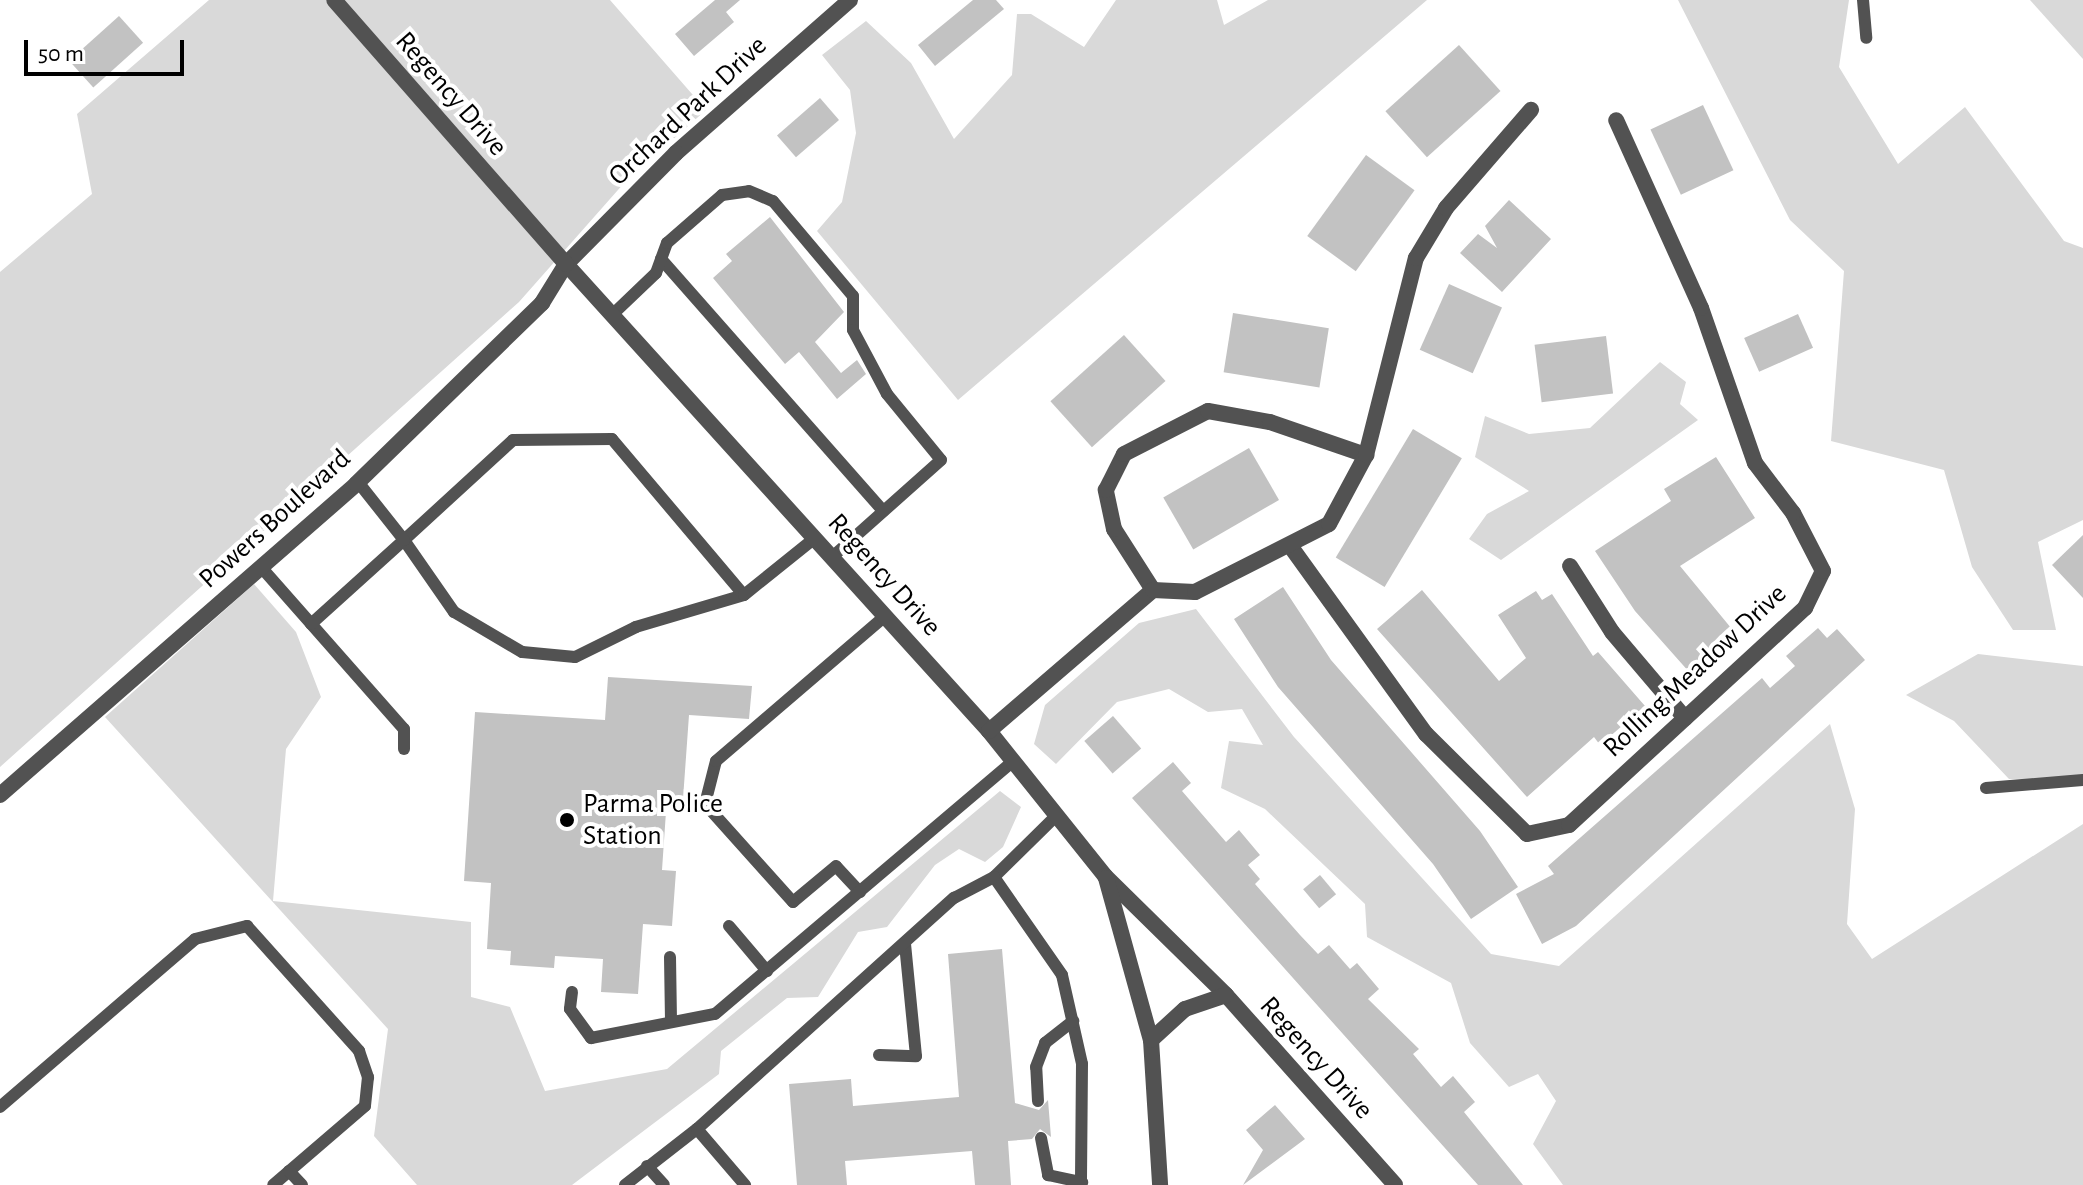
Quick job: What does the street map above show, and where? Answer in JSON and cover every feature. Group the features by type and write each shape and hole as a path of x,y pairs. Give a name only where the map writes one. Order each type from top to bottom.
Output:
{"street":[{"name":"Regency Drive","path":"334,0 566,264 989,731 1105,876 1226,995 1395,1185"},
{"name":"Orchard Park Drive","path":"566,264 676,153 850,0"},
{"path":"989,731 1153,590 1195,592 1291,547 1329,524 1366,455 1416,258 1446,208 1531,110"},
{"name":"Rolling Meadow Drive","path":"1291,547 1426,734 1527,834 1569,825 1805,608 1823,571 1793,513 1755,463 1701,308 1616,120"},
{"name":"Powers Boulevard","path":"0,795 358,482 542,303 566,264"},
{"path":"1153,590 1114,529 1106,490 1124,454 1208,411 1270,422 1366,455"},
{"path":"1570,566 1612,632 1685,718"},
{"path":"1105,876 1151,1040 1160,1185"},
{"path":"1151,1040 1185,1009 1226,995"}],"lane":[{"path":"1863,0 1866,38"},
{"path":"612,315 661,259 667,243 722,195 749,191 773,201 853,296 853,330 887,394 941,460 832,557"},
{"path":"661,259 883,511"},
{"path":"311,624 513,440 612,439 744,595"},
{"path":"358,482 404,540 454,612 522,652 575,657 636,627 744,595 815,538"},
{"path":"261,567 404,729 404,749"},
{"path":"860,892 836,866 793,902 705,804 716,761 885,616"},
{"path":"572,992 570,1009 591,1038 715,1014 1013,761"},
{"path":"1986,788 2083,780"},
{"path":"625,1185 697,1129 954,898 994,877 1057,815"},
{"path":"994,877 1062,975 1082,1064 1082,1184 1048,1175 1041,1138"},
{"path":"0,1107 195,939 247,926 359,1051 368,1077 365,1106 273,1185"},
{"path":"729,926 767,971"},
{"path":"879,1055 916,1056 905,943"},
{"path":"670,957 671,1022"},
{"path":"1038,1101 1036,1067 1045,1043 1073,1021"},
{"path":"697,1129 745,1185"},
{"path":"647,1166 664,1185"},
{"path":"289,1171 302,1185"}],"shaded area":[{"path":"209,0 610,0 706,110 625,182 519,302 0,767 0,272 92,194 77,114"},
{"path":"1116,0 1217,0 1224,25 1268,0 1427,0 958,400 817,231 842,202 856,133 850,90 822,55 866,21 911,63 954,139 1012,75 1017,14 1031,14 1084,47"},
{"path":"1678,0 1849,0 1839,67 1898,164 1965,107 2064,241 2083,248 2083,520 2038,542 2056,630 2013,630 1972,567 1944,470 1831,441 1844,271 1790,220"},
{"path":"2030,0 2083,0 2083,59"},
{"path":"1660,362 1686,382 1680,404 1698,420 1501,560 1469,539 1487,514 1529,491 1475,457 1485,416 1529,434 1590,428"},
{"path":"254,584 296,632 321,697 286,749 273,901 471,922 471,997 510,1007 545,1091 667,1069 1000,791 1021,807 1003,847 985,862 959,849 935,865 887,927 858,932 818,997 787,998 721,1051 719,1074 572,1185 417,1185 374,1136 388,1029 105,717"},
{"path":"1196,609 1294,737 1491,954 1559,966 1830,724 1855,809 1847,924 1872,959 2083,824 2083,1185 1563,1185 1533,1144 1556,1101 1538,1074 1509,1087 1470,1043 1451,983 1367,937 1365,904 1265,809 1221,788 1229,741 1263,745 1242,709 1208,712 1169,689 1117,702 1056,764 1034,744 1045,705 1139,623"},
{"path":"1978,654 2083,666 2083,778 2009,779 1954,721 1906,695"}],"building":[{"path":"715,0 740,0 726,12 734,22 694,56 675,34"},
{"path":"973,0 996,0 1004,9 935,66 918,45"},
{"path":"119,16 143,43 93,88 69,61"},
{"path":"1459,45 1500,91 1427,157 1385,111"},
{"path":"820,98 839,120 796,157 777,135"},
{"path":"1703,105 1733,170 1681,195 1650,130"},
{"path":"1366,155 1415,190 1356,271 1307,236"},
{"path":"1509,200 1551,239 1502,292 1460,253 1478,234 1497,248 1485,226"},
{"path":"770,217 844,312 815,342 841,373 857,360 866,374 837,399 799,352 785,364 713,278 732,261 726,254"},
{"path":"1449,284 1502,308 1473,373 1420,350"},
{"path":"1233,313 1329,328 1319,387 1224,372"},
{"path":"1798,314 1813,348 1759,372 1744,338"},
{"path":"1124,335 1165,381 1092,447 1050,401"},
{"path":"1606,336 1613,394 1542,402 1535,345"},
{"path":"1413,429 1462,458 1385,587 1336,558"},
{"path":"1249,448 1279,500 1193,549 1163,498"},
{"path":"1716,457 1755,518 1680,566 1736,634 1690,673 1635,611 1595,551 1671,501 1664,489"},
{"path":"2083,535 2083,598 2052,565"},
{"path":"1283,587 1331,660 1480,831 1518,887 1471,919 1433,864 1278,687 1234,619"},
{"path":"1422,590 1499,681 1526,658 1498,615 1536,591 1542,600 1552,594 1593,656 1598,652 1645,706 1600,745 1594,737 1527,797 1377,629"},
{"path":"1818,628 1827,638 1837,629 1865,660 1576,926 1542,944 1516,894 1554,874 1548,866 1762,678 1770,688 1795,666 1786,656"},
{"name":"Parma Police Station","path":"608,677 752,686 749,719 689,715 683,799 667,797 662,870 676,871 672,926 643,924 638,994 601,992 603,959 555,956 554,968 510,965 511,951 487,949 491,883 464,881 475,712 605,720"},
{"path":"1113,716 1141,748 1113,773 1084,741"},
{"path":"1173,762 1191,783 1182,791 1226,842 1239,830 1260,855 1248,865 1260,879 1255,884 1300,935 1318,954 1329,945 1350,969 1357,963 1379,989 1368,999 1419,1049 1413,1054 1441,1087 1453,1076 1475,1102 1464,1112 1523,1185 1478,1185 1132,798"},
{"path":"1320,875 1336,894 1319,908 1303,889"},
{"path":"1002,949 1015,1103 1039,1110 1048,1100 1051,1137 1040,1129 1032,1139 1008,1141 1011,1185 975,1185 972,1151 845,1161 847,1185 797,1185 789,1084 851,1079 853,1106 959,1097 948,954"},
{"path":"1275,1105 1305,1139 1243,1185 1263,1150 1246,1130"}],"place":[{"name":"Parma Police Station","path":"567,820"}]}
